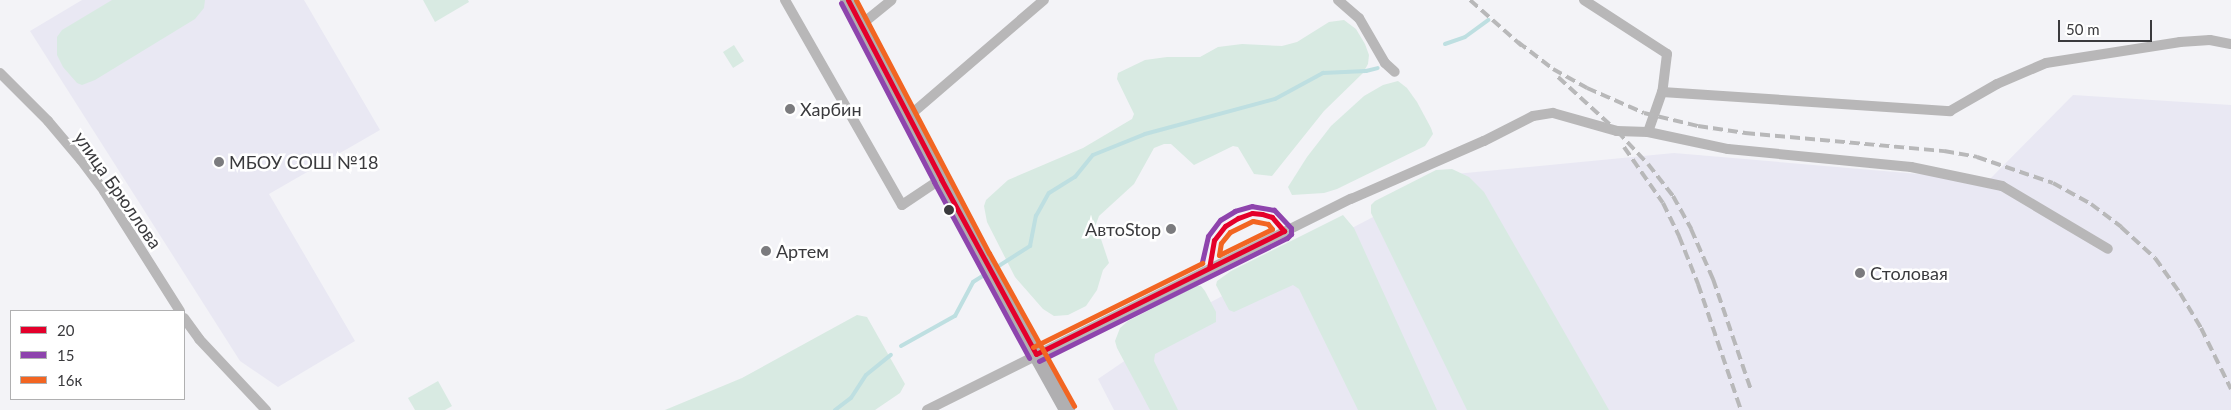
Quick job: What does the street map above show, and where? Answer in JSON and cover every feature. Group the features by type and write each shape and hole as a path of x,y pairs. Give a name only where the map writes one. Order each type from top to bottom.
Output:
{"main road":[{"path":"848,0 982,257 1068,410"}],"street":[{"path":"784,0 902,205 941,178"},
{"path":"862,24 892,0"},
{"path":"909,116 1044,0"},
{"path":"1338,0 1359,18 1385,63 1395,72"},
{"path":"1584,0 1667,54 1662,92 1648,132"},
{"path":"1662,92 1950,112 1997,84 2046,62 2180,42 2210,40 2231,44"},
{"name":"улица Брюллова","path":"0,73 48,121 81,160 104,191 179,310"},
{"path":"927,410 1350,199 1484,141 1533,116 1553,113 1617,131 1648,132 1728,149 1911,167 2002,186 2108,249"},
{"path":"185,319 209,350 266,410"}],"shaded area":[{"name":"МБОУ СОШ №18","path":"82,0 304,0 380,130 269,194 355,341 278,387 240,361 30,31"},
{"path":"112,0 205,0 204,8 195,19 95,80 82,85 77,83 63,67 57,55 57,37 62,30"},
{"path":"423,0 468,0 469,2 435,22"},
{"path":"1344,20 1356,29 1365,44 1369,55 1368,64 1363,73 1324,111 1272,176 1254,174 1238,147 1233,146 1194,165 1171,144 1164,144 1154,148 1134,184 1099,216 1096,224 1109,263 1103,270 1097,290 1086,306 1068,315 1054,316 1043,309 1015,277 987,222 984,206 986,200 1008,180 1083,148 1132,119 1134,114 1117,79 1118,73 1145,60 1167,57 1200,57 1218,47 1242,44 1282,46 1297,42 1329,22"},
{"path":"734,45 744,61 733,68 723,52"},
{"path":"1398,81 1407,88 1417,102 1431,128 1433,134 1425,146 1337,189 1324,193 1292,195 1288,187 1307,157 1331,126 1364,96 1383,85"},
{"path":"2073,95 2231,105 2231,410 1114,410 1098,379 1211,302 1455,174 1674,153 1989,180"},
{"path":"1452,169 1469,177 1484,192 1609,410 1467,410 1371,213 1371,205 1375,201 1436,170"},
{"path":"1343,215 1354,228 1437,410 1358,410 1299,289 1293,285 1234,312 1229,310 1216,285 1217,281 1231,271"},
{"path":"1196,286 1201,286 1205,291 1216,312 1216,322 1155,354 1154,361 1178,410 1150,410 1115,341 1120,328 1128,321"},
{"path":"857,315 867,317 905,384 900,393 875,410 665,410 742,378"},
{"path":"438,381 452,406 445,410 415,410 408,398"}],"waterway":[{"path":"1445,44 1465,37 1488,20"},
{"path":"994,269 1030,246 1036,216 1049,193 1075,177 1093,155 1145,134 1275,99 1323,73 1366,71 1378,68"},
{"path":"901,346 955,316 973,282 986,274"},
{"path":"835,410 851,398 866,375 891,355"}],"railway":[{"path":"1470,0 1522,46"},
{"path":"1518,42 1553,69 1587,88 1644,113 1698,126 1745,133 1944,151 1977,157 2053,183 2091,204 2121,227 2155,258 2180,293 2201,328 2231,389"},
{"path":"1558,77 1617,131 1648,164 1673,196 1691,229 1713,279 1751,390"},
{"path":"1624,147 1663,203 1679,236 1698,284 1741,410"}],"transit line":[{"name":"20","path":"848,0 941,179 1036,354"},
{"name":"16к","path":"856,0 989,253 1074,406"},
{"name":"15","path":"841,3 934,182 1029,358"},
{"name":"15","path":"1039,361 1287,238 1291,234 1291,228 1274,210 1252,206 1235,211 1220,220 1208,236 1202,263"},
{"name":"20","path":"1036,354 1284,231 1272,217 1262,214 1252,213 1238,218 1225,226 1214,240 1209,268"},
{"name":"16к","path":"1253,221 1268,224 1272,229 1219,255 1221,243 1230,232 1253,221"},
{"name":"16к","path":"1033,347 1202,263"}],"place":[{"name":"Харбин","path":"790,109"},
{"name":"МБОУ СОШ №18","path":"219,162"},
{"name":"АвтоStop","path":"1171,229"},
{"name":"Артем","path":"766,251"},
{"name":"Столовая","path":"1860,273"}]}
